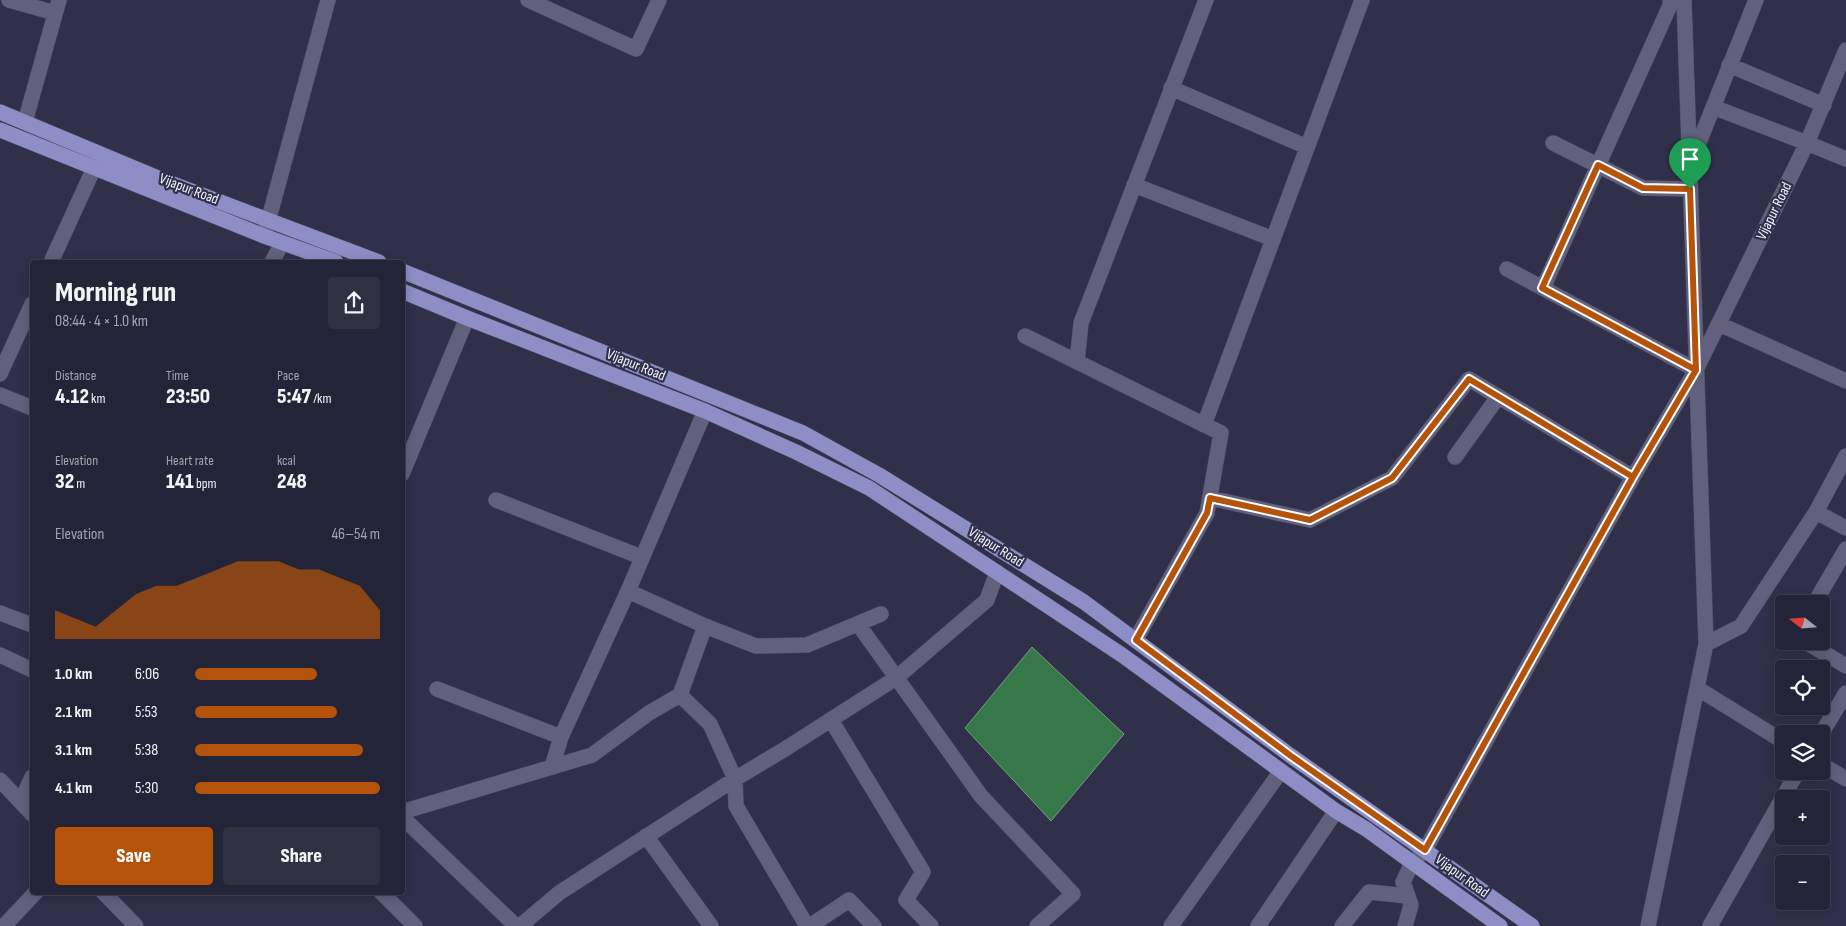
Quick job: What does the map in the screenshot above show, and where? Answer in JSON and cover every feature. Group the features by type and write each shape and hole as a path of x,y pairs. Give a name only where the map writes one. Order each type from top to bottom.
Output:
{"main road":[{"name":"Vijapur Road","path":"0,112 166,181 374,260"},
{"name":"Vijapur Road","path":"0,130 264,236 330,260"},
{"name":"Vijapur Road","path":"405,272 803,433 904,490 1084,602 1291,756 1532,926"},
{"name":"Vijapur Road","path":"405,292 705,411 796,452 869,488 1122,655 1500,926"}],"street":[{"path":"9,0 57,6 25,122"},
{"path":"264,236 328,0"},
{"path":"528,0 636,49 658,0"},
{"path":"1077,362 1081,323 1206,0"},
{"path":"1204,425 1362,0"},
{"path":"1542,288 1672,0 1670,0"},
{"path":"1648,926 1706,644 1684,0"},
{"path":"1690,166 1756,0"},
{"name":"Vijapur Road","path":"1412,864 1425,850 1633,477 1696,370 1807,143 1846,50"},
{"path":"1729,66 1824,105"},
{"path":"1171,88 1307,146"},
{"path":"1713,108 1846,159"},
{"path":"1553,143 1643,188 1690,189"},
{"path":"52,260 94,168"},
{"path":"1134,185 1273,239"},
{"path":"273,260 282,243"},
{"path":"1507,269 1696,370"},
{"path":"0,374 30,308"},
{"path":"405,467 467,318"},
{"path":"1719,324 1846,381"},
{"path":"1025,336 1221,434 1207,513 1136,640"},
{"path":"1210,498 1310,520 1392,478 1469,379 1633,477"},
{"path":"0,395 30,407"},
{"path":"1456,457 1498,397"},
{"path":"552,767 561,737 628,590 705,411"},
{"path":"1706,644 1741,626 1816,512 1846,456"},
{"path":"496,500 641,558"},
{"path":"1816,512 1846,528"},
{"path":"1819,595 1846,549"},
{"path":"520,926 559,892 896,678 987,600 997,572"},
{"path":"628,590 705,626 756,646 807,645 881,614"},
{"path":"0,613 30,624"},
{"path":"858,624 981,796 1073,894 1037,926"},
{"path":"405,811 592,755 649,713 680,696 705,626"},
{"path":"1819,650 1846,666"},
{"path":"0,655 30,669"},
{"path":"1697,688 1775,736"},
{"path":"437,689 561,737"},
{"path":"1826,725 1846,693"},
{"path":"680,696 710,724 735,779 736,806 809,926 849,900 874,926"},
{"path":"831,720 923,872 906,900 931,926"},
{"path":"1830,769 1846,779"},
{"path":"1171,926 1281,770"},
{"path":"0,780 30,812"},
{"path":"1710,926 1793,780"},
{"path":"21,801 30,781"},
{"path":"1258,926 1336,810"},
{"path":"405,820 516,926"},
{"path":"646,836 711,926"},
{"path":"1405,926 1410,905 1403,882 1412,864"},
{"path":"1342,926 1369,892 1408,896"},
{"path":"6,922 33,895"},
{"path":"107,895 136,926"},
{"path":"384,895 415,926"}],"building":[{"path":"1032,647 1124,734 1051,821 965,728"}],"route":[{"path":"1690,189 1643,188 1598,165 1542,288 1696,370 1665,423 1633,477 1425,850 1291,756 1136,640 1207,513 1210,498 1310,520 1392,478 1469,379 1633,477 1696,370 1690,189"}]}
